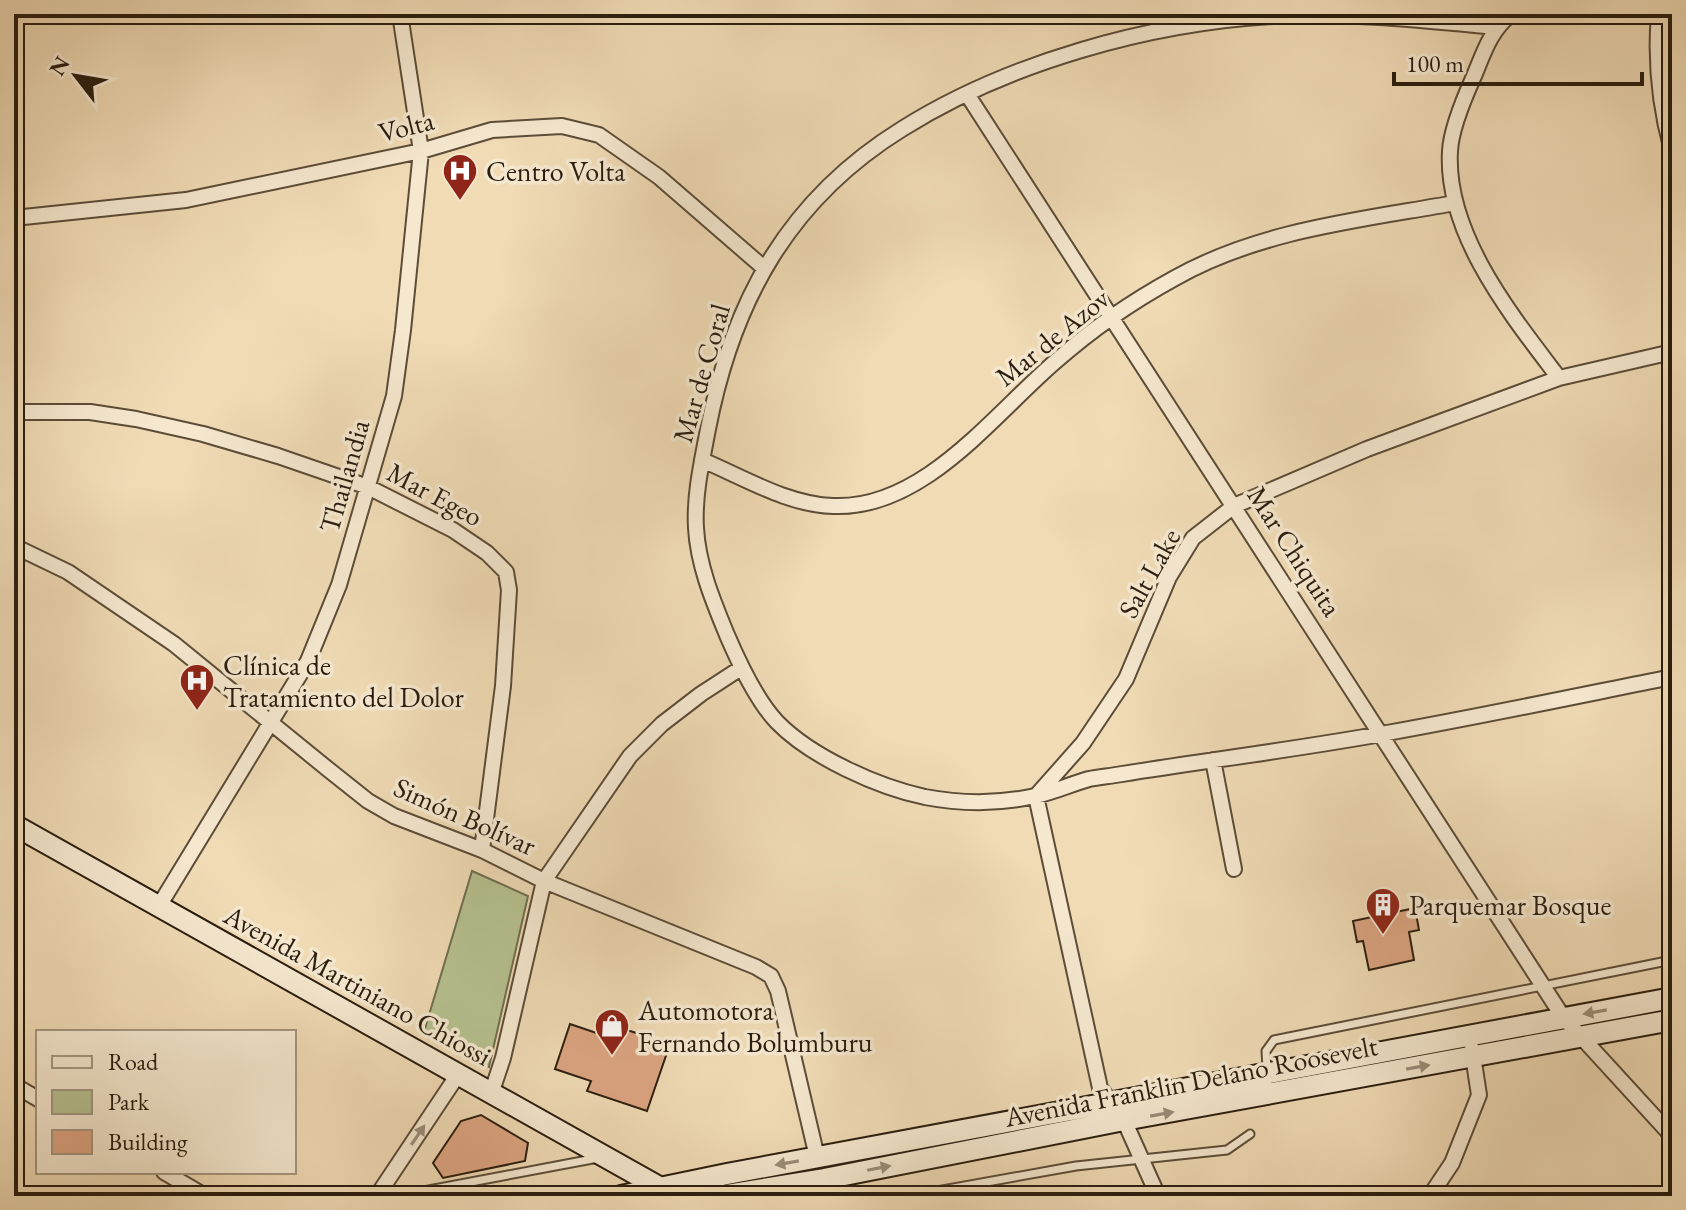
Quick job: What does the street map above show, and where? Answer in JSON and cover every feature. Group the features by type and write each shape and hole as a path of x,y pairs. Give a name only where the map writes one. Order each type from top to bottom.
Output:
{"main road":[{"name":"Avenida Martiniano Chiossi","path":"14,825 668,1192"},
{"name":"Avenida Franklin Delano Roosevelt","path":"621,1196 668,1192 817,1157 1672,998"},
{"name":"Avenida Franklin Delano Roosevelt","path":"720,1196 1672,1020"}],"street":[{"name":"Thailandia","path":"159,906 308,661 339,585 394,396 421,151 400,14"},
{"path":"1511,14 1496,27 1466,93 1450,150 1455,203 1475,251 1504,306 1559,378"},
{"path":"1659,14 1659,80 1665,127 1672,151"},
{"name":"Mar de Coral","path":"1496,27 1368,15 1214,17 1043,62 967,94 900,130 843,173 801,213 764,268 738,324 711,412 696,494 696,530 702,564 741,668 777,722 825,758 882,786 928,798 980,804 1036,796 1090,779 1382,734 1672,677"},
{"name":"Mar Chiquita","path":"967,94 1563,1017 1672,1136"},
{"name":"Volta","path":"14,218 186,200 421,151 492,130 562,126 599,135 659,177 764,268"},
{"name":"Mar de Azov","path":"702,460 800,502 834,506 881,501 922,478 963,448 1057,359 1113,317 1176,277 1244,246 1310,228 1455,203"},
{"name":"Salt Lake","path":"1036,796 1083,743 1126,679 1169,577 1193,538 1234,506 1367,449 1559,378 1672,352"},
{"name":"Mar Egeo","path":"14,412 90,412 136,419 233,443 368,487 453,530 487,553 506,572 509,590 503,686 482,850"},
{"name":"Simón Bolívar","path":"14,546 68,572 174,644 368,801 425,829 482,850 544,881 756,967 771,976 781,1002 817,1157"},
{"path":"492,1091 503,1058 544,881 630,756 682,709 741,668"},
{"path":"1213,760 1234,869"},
{"path":"1036,796 1100,1088 1124,1120 1158,1196"},
{"path":"1430,1196 1452,1163 1479,1095 1469,1035"},
{"path":"377,1196 459,1073"},
{"path":"14,1085 36,1098"},
{"path":"167,1174 205,1196"}],"lane":[{"name":"Avenida Franklin Delano Roosevelt","path":"1268,1073 1266,1051 1274,1040 1672,960"},
{"path":"909,1196 1076,1166 1227,1150 1250,1134"},
{"path":"397,1196 604,1157"}],"green space":[{"path":"472,871 528,896 489,1067 423,1035"}],"building":[{"name":"Parquemar Bosque","path":"1415,908 1419,930 1409,932 1414,960 1369,970 1363,941 1357,942 1353,921"},
{"name":"Automotora Fernando Bolumburu","path":"570,1024 617,1040 621,1028 670,1044 647,1111 587,1091 591,1081 555,1069"},
{"path":"481,1115 528,1143 525,1161 443,1178 433,1163 461,1121"}],"place":[{"name":"Centro Volta","path":"460,202"},
{"name":"Clínica de Tratamiento del Dolor","path":"197,712"},
{"name":"Parquemar Bosque","path":"1383,936"},
{"name":"Automotora Fernando Bolumburu","path":"612,1057"}]}
